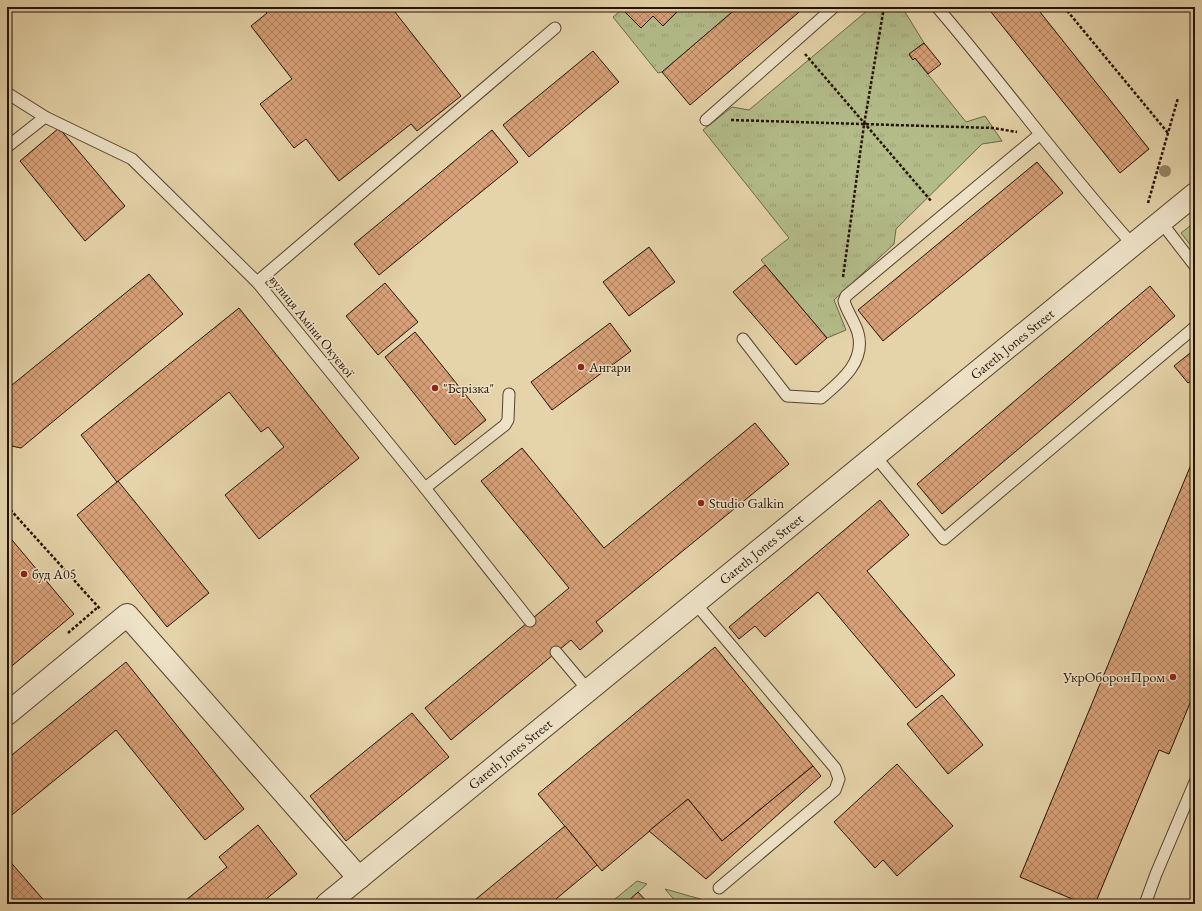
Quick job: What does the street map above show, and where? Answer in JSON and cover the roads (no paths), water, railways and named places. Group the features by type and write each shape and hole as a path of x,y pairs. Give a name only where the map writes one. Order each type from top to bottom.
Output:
{"street":[{"name":"Gareth Jones Street","path":"327,904 1133,245 1154,216 1195,194"},
{"path":"7,714 127,615 359,878"}],"lane":[{"path":"706,120 834,7"},
{"path":"937,7 1039,135 1133,245"},
{"name":"вулиця Аміни Окуєвої","path":"530,621 425,488 256,282 555,28"},
{"path":"7,92 45,117 132,158 256,282"},
{"path":"7,148 45,117"},
{"path":"743,338 787,396 820,398 846,377 859,354 858,333 844,301 846,296 1039,135"},
{"path":"1154,216 1195,266"},
{"path":"874,456 944,539 1195,327"},
{"path":"425,488 505,425 508,420 509,394"},
{"path":"695,602 835,768 839,780 835,790 719,888"},
{"path":"556,652 588,690"},
{"path":"1145,904 1195,782"}],"place":[{"name":"Ангари","path":"581,367"},
{"name":"\"Берізка\"","path":"435,388"},
{"name":"Studio Galkin","path":"701,503"},
{"name":"буд А05","path":"24,574"},
{"name":"УкрОборонПром","path":"1173,677"}]}
